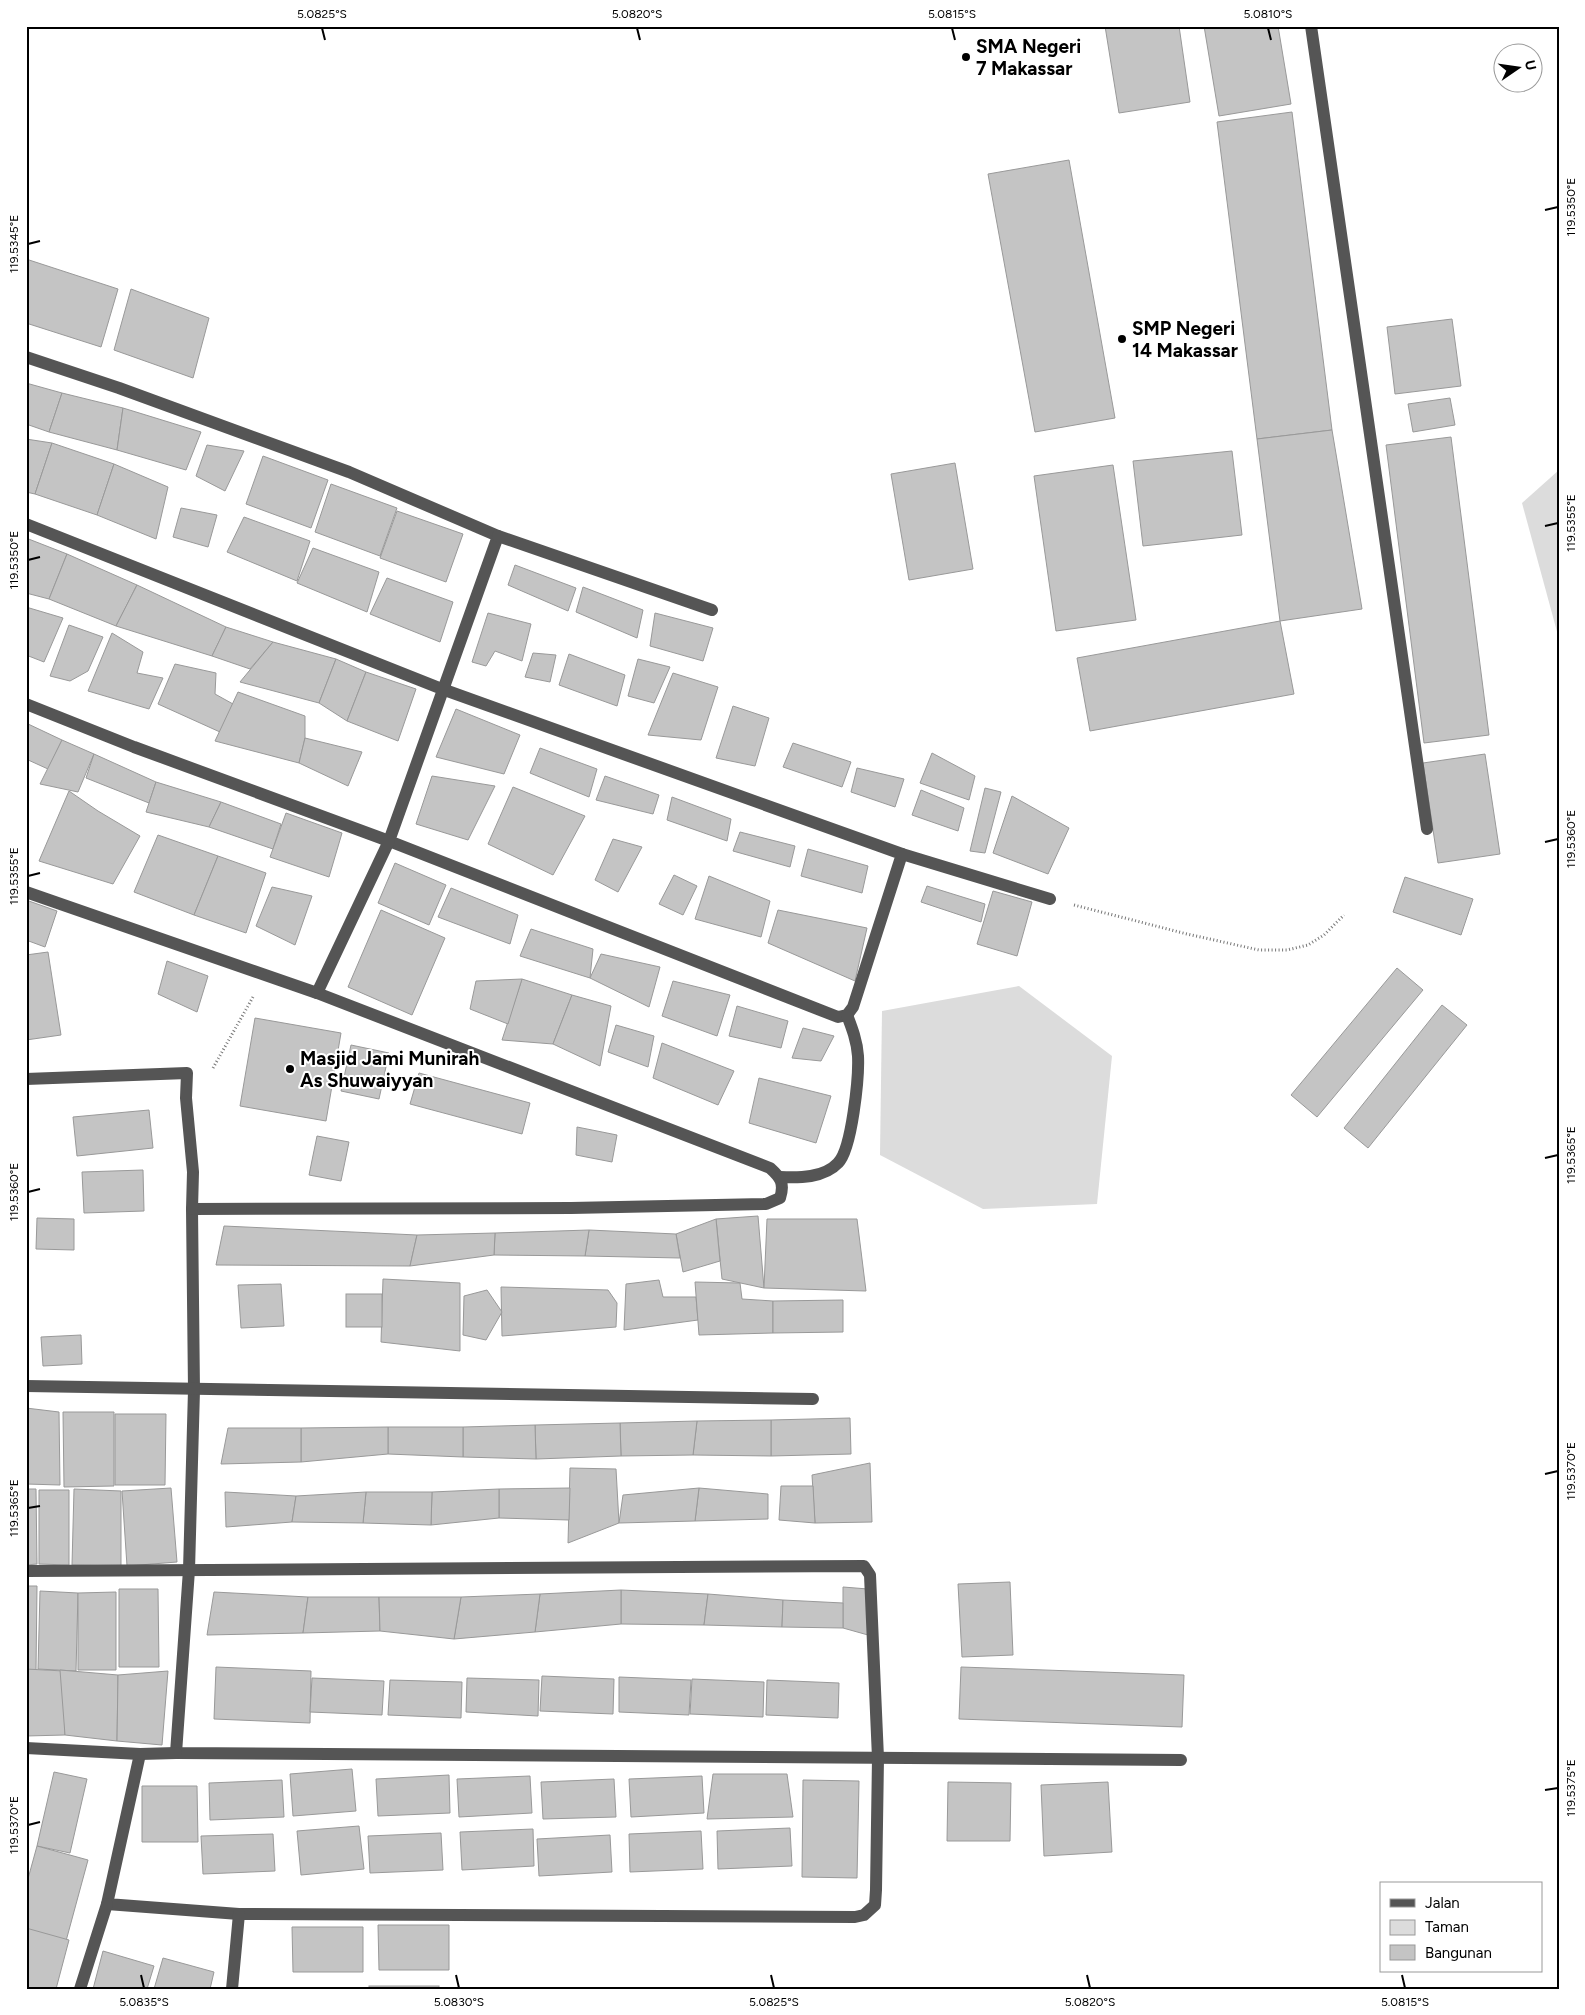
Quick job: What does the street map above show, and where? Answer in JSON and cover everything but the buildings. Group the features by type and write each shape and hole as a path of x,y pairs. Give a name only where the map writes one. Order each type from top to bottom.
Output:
{"street":[{"path":"1311,26 1427,829"},
{"path":"26,358 119,388 349,472 498,536 712,610"},
{"path":"26,524 442,689 902,854 1050,899"},
{"path":"317,993 389,841 498,536"},
{"path":"26,704 134,747 389,841 838,1017 847,1015 853,1007 902,854"},
{"path":"26,892 317,993 703,1141 770,1168 780,1177 783,1188 780,1198 766,1204 561,1208 192,1209"},
{"path":"780,1177 800,1178 828,1170 839,1163 845,1152 851,1130 858,1063 854,1034 847,1015"},
{"path":"26,1080 187,1073 186,1098 192,1172 194,1390 189,1570 176,1753"},
{"path":"26,1386 812,1399"},
{"path":"26,1571 864,1566 870,1575 878,1758 875,1905 864,1915 838,1917 239,1914 107,1904"},
{"path":"26,1748 140,1754 1181,1760"},
{"path":"80,1989 107,1904 140,1754"},
{"path":"232,1989 239,1914"}],"path":[{"path":"1050,899 1187,934 1259,950 1286,950 1308,945 1324,935 1344,915"},
{"path":"210,1071 266,975"}],"green space":[{"path":"1559,470 1559,639 1522,503"},
{"path":"1019,986 1112,1056 1097,1204 983,1209 880,1155 882,1011"}],"place":[{"name":"SMA Negeri 7 Makassar","path":"966,57"},
{"name":"SMP Negeri 14 Makassar","path":"1122,339"},
{"name":"Masjid Jami Munirah As Shuwaiyyan","path":"290,1069"}]}
